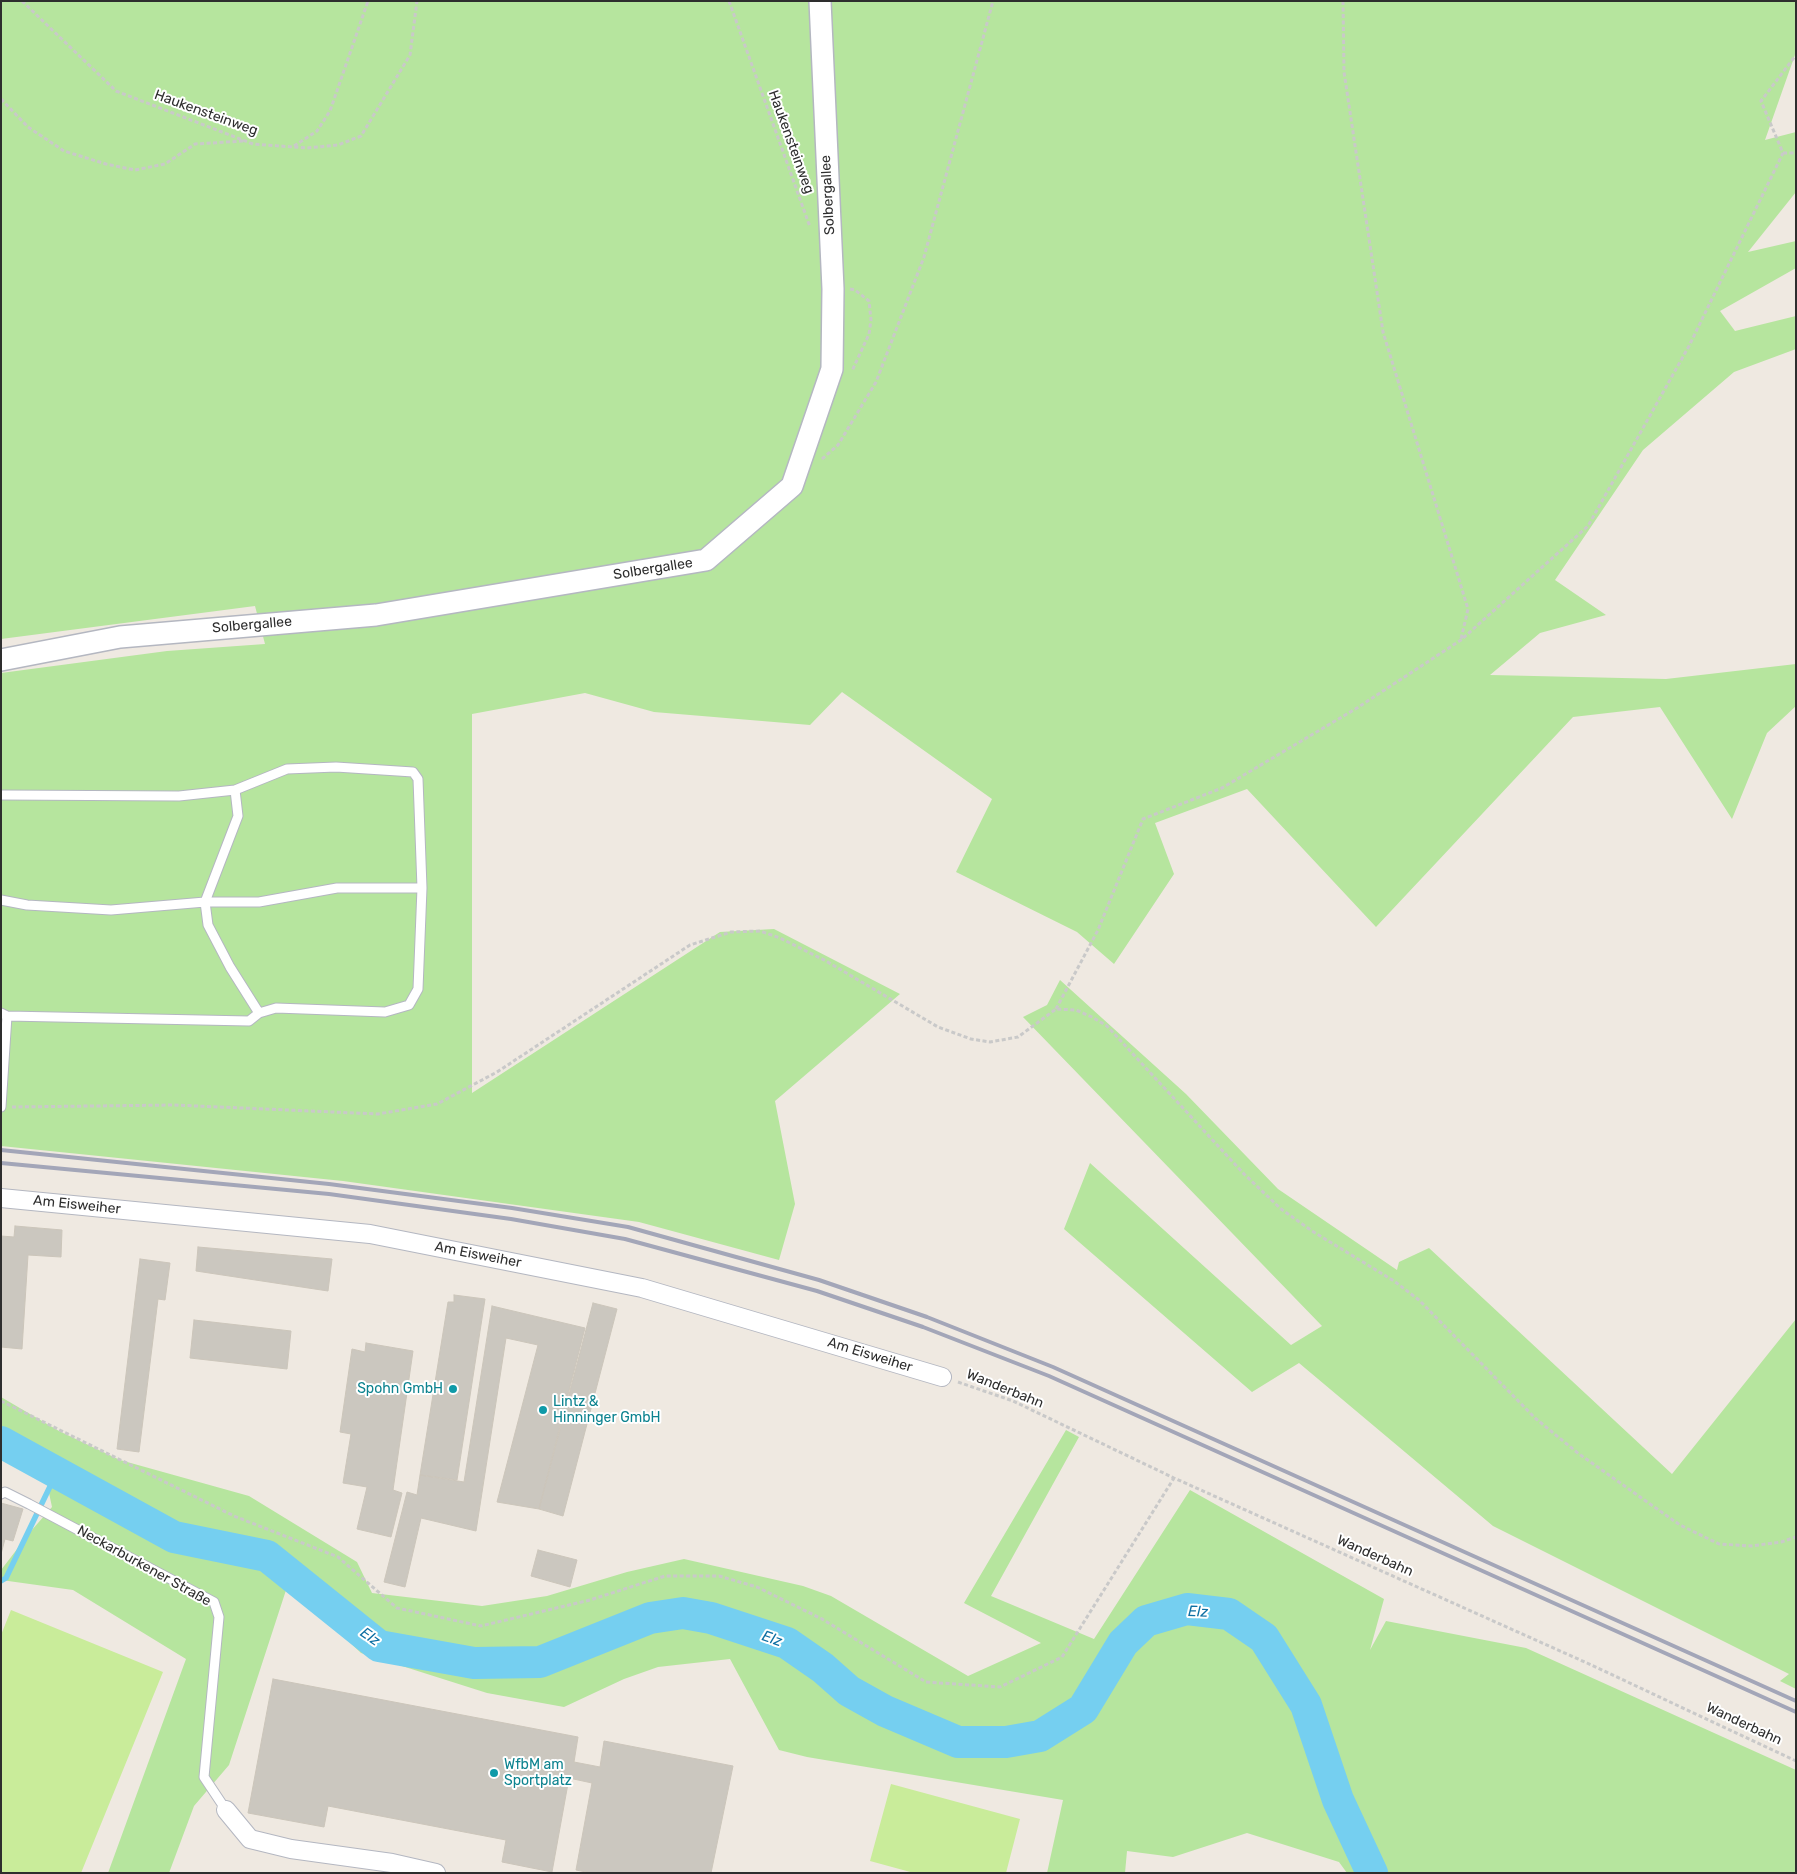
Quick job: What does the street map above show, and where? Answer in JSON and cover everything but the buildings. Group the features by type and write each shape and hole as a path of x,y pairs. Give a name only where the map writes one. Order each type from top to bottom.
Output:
{"street":[{"name":"Solbergallee","path":"1,660 120,637 376,615 706,560 792,486 832,369 833,289 820,1"},
{"name":"Am Eisweiher","path":"1,1198 370,1234 642,1288 942,1377"},
{"name":"Neckarburkener Straße","path":"226,1810 250,1839 290,1849 392,1863 436,1873"}],"lane":[{"path":"1,795 179,796 236,790 287,769 336,767 413,772 418,779 422,888 418,989 409,1005 385,1012 276,1008 259,1013 249,1021 4,1015 1,1107"},
{"path":"236,790 238,816 205,902 208,925 230,967 259,1013"},
{"path":"1,900 27,905 111,910 205,902 259,902 337,888 422,888"},
{"name":"Neckarburkener Straße","path":"1,1494 5,1492 48,1513 214,1602 219,1617 204,1777 226,1810"}],"path":[{"name":"Haukensteinweg","path":"22,1 116,92 253,144 294,147 338,145 361,136 410,55 417,1"},
{"path":"294,147 317,131 330,111 368,1"},
{"name":"Haukensteinweg","path":"729,1 812,233"},
{"path":"818,463 838,445 876,382 917,275 993,1"},
{"path":"1343,1 1344,72 1383,332 1468,609 1461,640"},
{"path":"1784,153 1761,101 1796,55"},
{"path":"1,99 28,127 64,152 136,170 165,164 195,144 246,141"},
{"path":"1,1107 174,1105 378,1114 437,1104 497,1072 690,945 731,932 760,932 780,938 826,961 938,1026 970,1039 990,1042 1018,1037 1056,1009 1098,930 1143,820 1222,788 1357,708 1461,640 1588,526 1689,346 1784,153"},
{"path":"1784,153 1796,153"},
{"path":"1056,1009 1076,1010 1107,1026 1244,1174 1280,1208 1312,1231 1394,1281 1419,1300 1534,1418 1594,1465 1680,1525 1719,1544 1751,1546 1781,1542 1796,1536"},
{"name":"Wanderbahn","path":"942,1377 1013,1401 1174,1478 1587,1663 1796,1761"},
{"path":"1,1402 234,1516 338,1557 398,1608 481,1626 590,1600 665,1576 719,1576 757,1587 822,1619 926,1682 1000,1687 1062,1657 1174,1478"}],"green space":[{"path":"1,1 1796,1 1796,52 1765,140 1796,132 1796,192 1748,252 1796,241 1796,268 1720,311 1735,331 1796,316 1796,349 1734,372 1643,450 1555,580 1606,615 1540,633 1490,675 1666,679 1796,664 1796,706 1767,733 1732,819 1660,707 1573,717 1376,927 1247,789 1155,823 1174,874 1114,964 1077,932 956,872 992,799 842,692 810,725 654,712 585,693 472,714 472,1093 720,932 774,929 900,994 775,1101 795,1204 779,1260 639,1222 343,1181 1,1146 1,673 167,651 265,644 255,606 1,639"},
{"path":"1060,980 1186,1094 1278,1189 1397,1270 1399,1262 1429,1248 1672,1474 1796,1319 1796,1689 1780,1681 1789,1674 1493,1526 1299,1363 1252,1392 1064,1229 1090,1163 1291,1345 1322,1326 1023,1017 1047,1005"},
{"path":"1,1397 59,1431 120,1460 249,1496 357,1562 372,1593 482,1606 547,1596 627,1572 684,1559 803,1586 831,1596 968,1676 1041,1643 964,1603 1066,1430 1079,1437 991,1596 1094,1639 1190,1490 1384,1599 1370,1650 1386,1621 1526,1648 1796,1770 1796,1873 1347,1873 1339,1862 1247,1833 1173,1857 1127,1851 1125,1873 1047,1873 1063,1800 807,1757 779,1750 730,1659 658,1667 624,1679 564,1707 487,1693 361,1653 288,1584 229,1765 194,1806 169,1873 108,1873 186,1659 73,1590 1,1580 1,1570 52,1507 46,1479 1,1454"},
{"path":"11,1610 163,1672 81,1873 1,1873 1,1635"},
{"path":"891,1784 1020,1819 1006,1873 914,1873 870,1861"}],"waterway":[{"name":"Elz","path":"1,1442 174,1537 267,1556 379,1646 474,1663 540,1662 650,1618 683,1613 711,1618 787,1643 823,1668 849,1691 885,1711 958,1742 1006,1742 1040,1736 1083,1709 1123,1643 1146,1621 1187,1609 1229,1614 1264,1638 1306,1705 1338,1800 1372,1873"},
{"path":"1,1581 6,1578 56,1474"}],"railway":[{"path":"1,1150 329,1184 512,1208 628,1227 819,1280 927,1317 1053,1367 1796,1701"},
{"path":"1,1163 329,1194 511,1219 625,1239 817,1291 923,1327 1049,1376 1796,1712"}],"place":[{"name":"Spohn GmbH","path":"453,1389"},
{"name":"Lintz & Hinninger GmbH","path":"543,1410"},
{"name":"WfbM am Sportplatz","path":"494,1773"}]}
